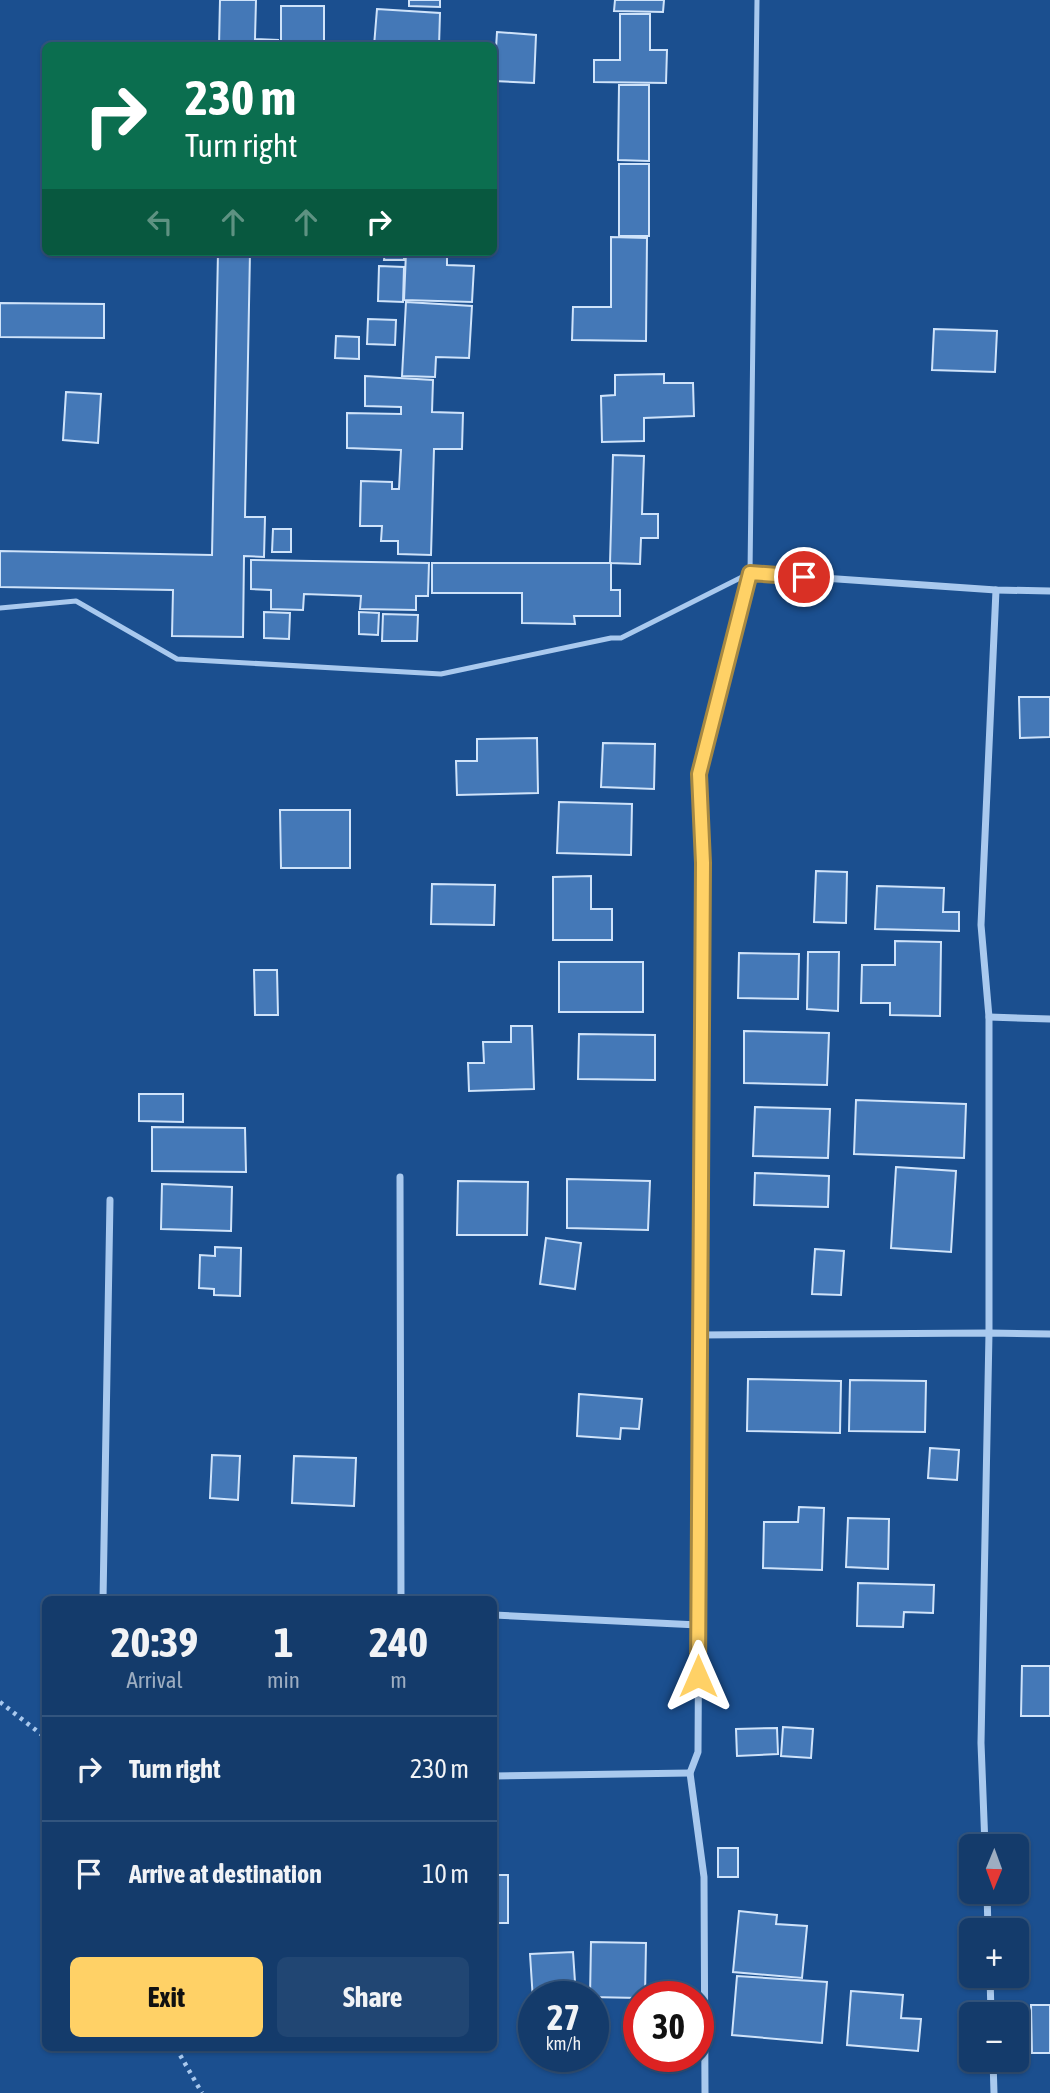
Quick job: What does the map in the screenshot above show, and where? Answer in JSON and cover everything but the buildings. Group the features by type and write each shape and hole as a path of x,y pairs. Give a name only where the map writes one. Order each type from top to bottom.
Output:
{"street":[{"path":"705,2093 704,1877 690,1773 698,1752 703,863 699,774 750,573 996,590 1050,591"},
{"path":"985,1834 981,1743 989,1333 989,1017 981,925 996,590"},
{"path":"989,1017 1050,1019"},
{"path":"400,1177 401,1596"},
{"path":"103,1596 110,1200"},
{"path":"701,1335 1050,1334"},
{"path":"497,1615 698,1625"},
{"path":"497,1776 690,1773"},
{"path":"993,2072 994,2093"}],"lane":[{"path":"0,608 76,601 177,659 441,674 621,638 750,573 757,0"}],"path":[{"path":"0,1702 42,1735"},
{"path":"178,2051 202,2093"}],"route":[{"path":"698,1676 703,863 699,774 750,573 804,577"}]}
